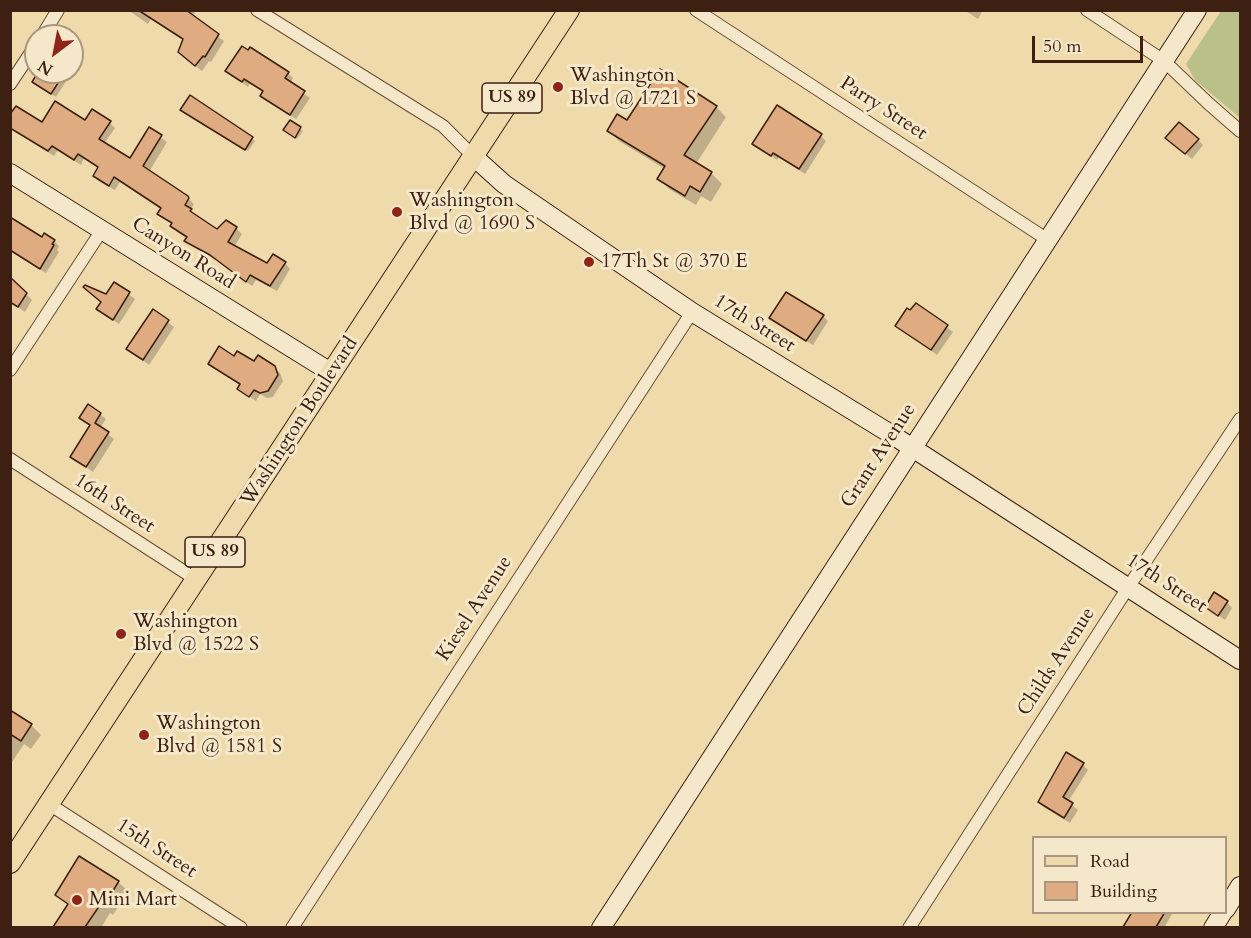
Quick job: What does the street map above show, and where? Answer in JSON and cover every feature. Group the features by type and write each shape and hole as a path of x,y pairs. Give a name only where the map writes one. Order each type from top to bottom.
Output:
{"main road":[{"name":"Washington Boulevard","path":"10,863 569,10"}],"street":[{"path":"49,24 58,10"},
{"name":"17th Street","path":"257,10 443,126 504,184 692,312 912,448 1129,586 1240,660"},
{"name":"Parry Street","path":"696,10 1048,240"},
{"path":"1087,10 1164,61 1240,131"},
{"name":"Grant Avenue","path":"601,927 1197,10"},
{"path":"10,84 24,63"},
{"name":"Canyon Road","path":"10,173 332,373"},
{"path":"10,370 102,230"},
{"name":"Kiesel Avenue","path":"292,927 692,312"},
{"name":"Childs Avenue","path":"909,927 1129,586 1240,419"},
{"name":"16th Street","path":"10,459 197,580"},
{"name":"15th Street","path":"49,804 241,927"},
{"path":"1227,906 1240,886"},
{"path":"1214,927 1222,914"}],"green space":[{"path":"1221,11 1240,11 1240,118 1195,80 1186,64"}],"building":[{"path":"138,10 186,10 219,34 205,57 203,56 195,66 178,52 183,39"},
{"path":"242,46 248,50 250,47 289,72 285,78 305,91 290,115 260,96 263,91 244,79 242,82 225,71"},
{"path":"660,69 717,106 684,155 712,172 700,192 690,186 685,196 657,179 665,166 607,131 617,114 627,120"},
{"path":"35,84 57,84 51,94"},
{"path":"190,95 253,137 245,150 180,110"},
{"path":"55,101 85,120 92,109 111,121 99,139 130,158 149,127 162,135 143,166 188,196 185,205 192,209 190,211 217,229 226,220 237,227 228,242 267,263 273,254 286,262 270,286 250,275 246,282 210,255 184,241 187,237 170,226 172,223 157,214 161,208 114,177 109,186 93,176 98,167 78,154 74,160 52,146 48,151 10,128 10,114 16,106 42,122"},
{"path":"777,105 822,134 799,169 773,153 771,156 752,144"},
{"path":"290,120 301,127 295,138 283,130"},
{"path":"1179,122 1199,139 1185,154 1165,138"},
{"path":"10,217 42,237 44,233 55,240 40,269 10,250"},
{"path":"10,277 27,293 18,307 10,302"},
{"path":"114,282 130,292 113,320 96,309 101,302 83,287 85,285 106,294"},
{"path":"786,292 824,315 806,341 769,318"},
{"path":"916,303 948,325 931,350 895,326 907,308 910,310"},
{"path":"153,309 169,320 143,360 126,349"},
{"path":"219,346 234,356 237,351 254,361 258,355 275,366 278,375 268,391 260,393 254,390 249,397 237,389 240,384 208,364"},
{"path":"88,404 101,413 95,423 109,432 86,467 70,457 90,425 79,418"},
{"path":"1214,592 1228,601 1218,616 1205,607"},
{"path":"10,710 32,724 21,741 10,734"},
{"path":"1066,752 1084,763 1063,797 1073,803 1064,818 1038,802"},
{"path":"79,856 119,881 103,907 100,905 85,927 53,927 68,904 55,895"},
{"path":"1131,914 1164,914 1156,927 1123,927"}],"place":[{"name":"Washington Blvd @ 1721 S","path":"558,87"},
{"name":"Washington Blvd @ 1690 S","path":"397,212"},
{"name":"17Th St @ 370 E","path":"589,262"},
{"name":"Washington Blvd @ 1522 S","path":"121,634"},
{"name":"Washington Blvd @ 1581 S","path":"144,735"},
{"name":"Mini Mart","path":"77,900"}]}
